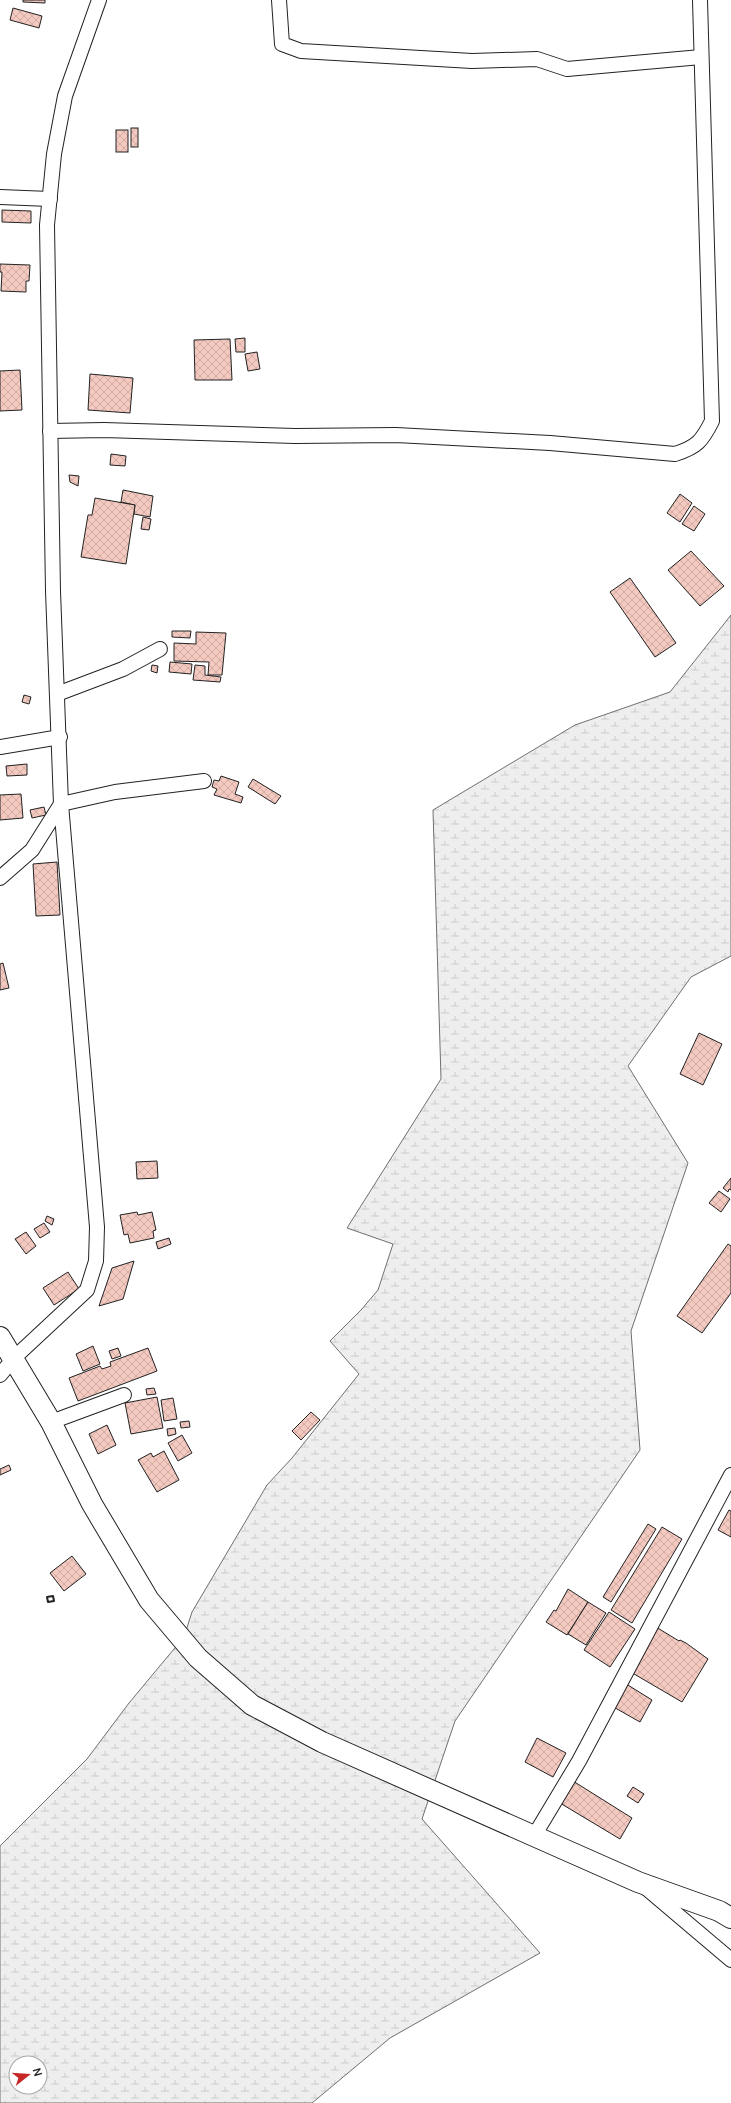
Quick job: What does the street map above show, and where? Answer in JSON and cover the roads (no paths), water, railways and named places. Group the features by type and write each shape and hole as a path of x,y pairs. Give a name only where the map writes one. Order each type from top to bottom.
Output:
{"main road":[{"path":"0,1337 14,1358 51,1422 92,1504 149,1600 198,1658 252,1705 322,1742 638,1882 719,1911 731,1918"}],"street":[{"path":"0,1375 14,1358 87,1290 96,1261 96,1219 61,804 50,431 47,225 54,154 64,96 98,0"},
{"path":"279,0 282,44 302,51 472,61 537,59 567,69 701,57"},
{"path":"50,431 104,430 295,436 396,435 550,443 675,454 691,449 703,438 712,420 700,0"},
{"path":"0,197 50,199"},
{"path":"57,694 144,660 160,649"},
{"path":"0,747 60,737"},
{"path":"0,878 32,850 61,804 115,792 204,781"},
{"path":"51,1422 124,1395"},
{"path":"534,1836 579,1761 731,1475"},
{"path":"638,1882 731,1960"}]}
